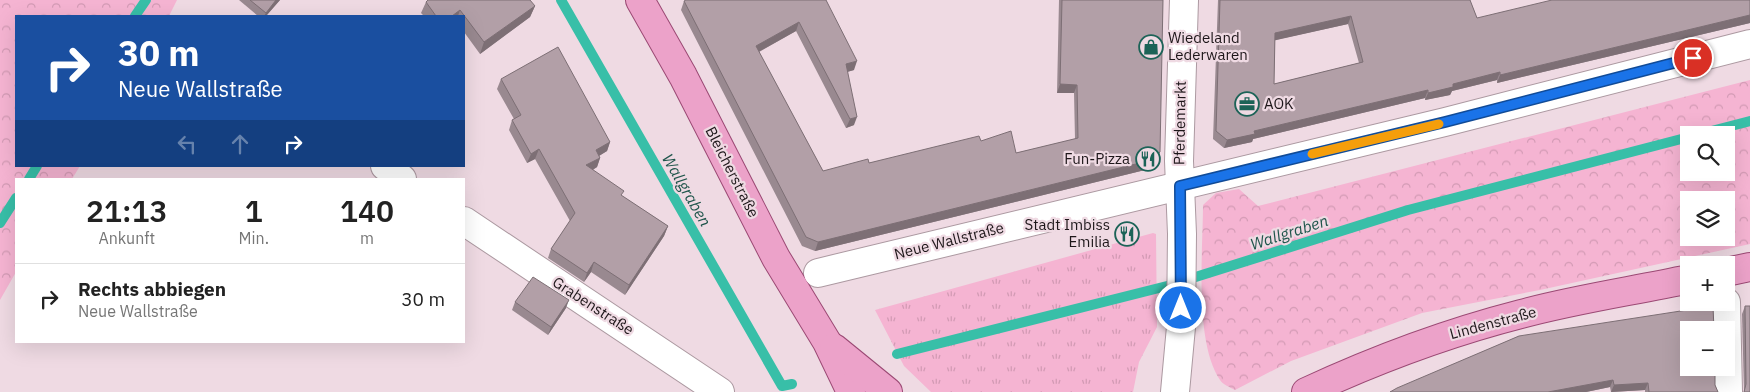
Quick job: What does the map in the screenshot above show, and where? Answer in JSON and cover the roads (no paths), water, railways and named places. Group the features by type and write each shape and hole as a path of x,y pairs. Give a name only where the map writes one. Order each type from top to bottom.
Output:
{"main road":[{"name":"Bleicherstraße","path":"644,1 776,258 827,342 851,392"},
{"path":"1735,270 1750,267"},
{"name":"Lindenstraße","path":"1306,392 1386,357 1444,336 1504,318 1680,281"},
{"name":"Bleicherstraße","path":"827,342 888,392"}],"street":[{"name":"Pferdemarkt","path":"1180,186 1184,0"},
{"name":"Neue Wallstraße","path":"818,273 1445,122 1750,44"},
{"path":"386,167 401,178"},
{"path":"1175,392 1181,327 1182,234 1180,186"},
{"name":"Grabenstraße","path":"465,222 720,392"},
{"path":"1726,311 1728,392"}],"waterway":[{"name":"Wallgraben","path":"136,15 146,0"},
{"name":"Wallgraben","path":"561,0 782,386 792,384"},
{"name":"Wallgraben","path":"1731,126 1750,121"},
{"name":"Wallgraben","path":"897,354 1167,286 1408,210 1680,139"},
{"name":"Wallgraben","path":"30,178 36,167"},
{"name":"Wallgraben","path":"0,223 15,200"}],"place":[{"name":"Wiedeland Lederwaren","path":"1151,47"},
{"name":"AOK","path":"1247,104"},
{"name":"Fun-Pizza","path":"1148,159"},
{"name":"Stadt Imbiss Emilia","path":"1127,234"}]}
